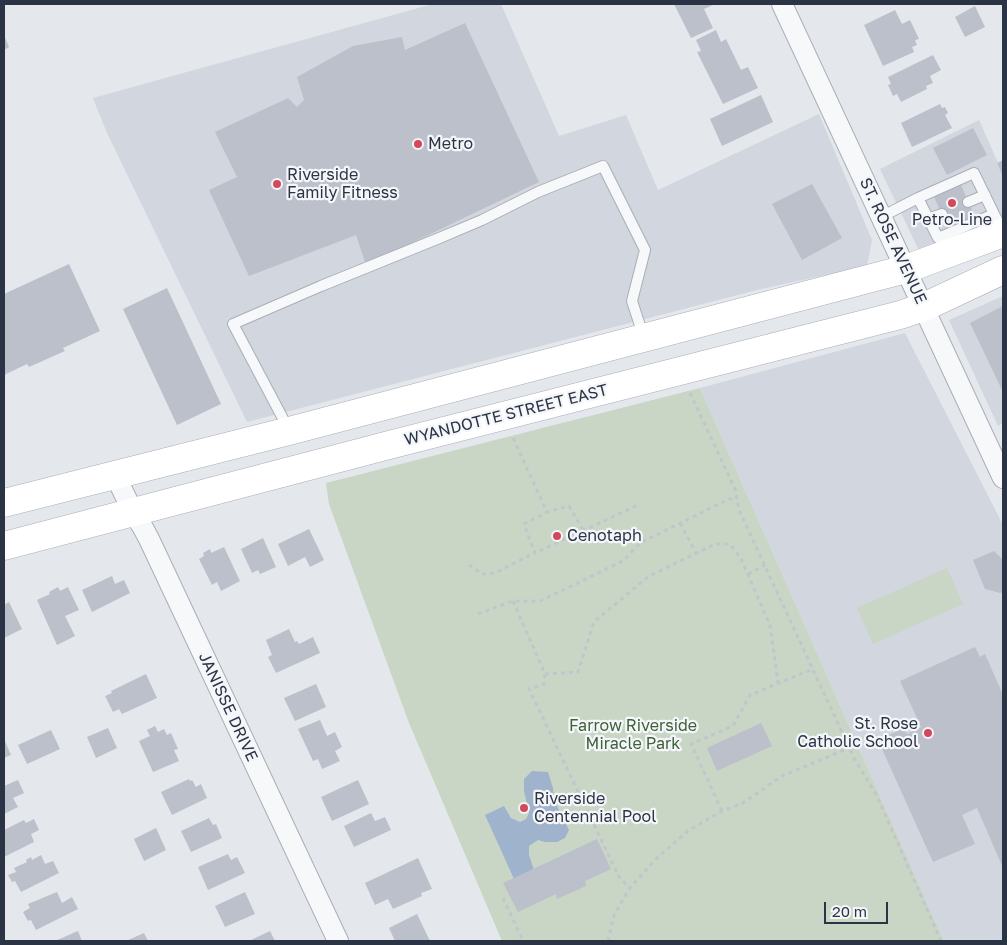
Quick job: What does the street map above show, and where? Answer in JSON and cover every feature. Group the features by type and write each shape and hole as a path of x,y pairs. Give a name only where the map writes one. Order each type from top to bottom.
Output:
{"main road":[{"path":"4,503 289,431 906,270 1000,226"},
{"name":"WYANDOTTE STREET EAST","path":"4,546 924,307 1003,270"},
{"path":"644,338 657,376"}],"street":[{"name":"ST. ROSE AVENUE","path":"782,4 1003,478"},
{"name":"JANISSE DRIVE","path":"115,475 149,539 338,941"}],"lane":[{"path":"289,431 233,324 321,286 438,240 538,192 602,166 646,250 632,301 644,338"},
{"path":"881,217 918,198 974,173 1000,226 938,238 918,198"},
{"path":"968,202 985,195"},
{"path":"928,219 942,214"}],"path":[{"path":"688,388 735,489 739,510 854,758 878,796 941,941"},
{"path":"511,435 547,512"},
{"path":"478,614 513,601 540,601 623,561 640,543 729,499 737,499"},
{"path":"469,565 482,574 495,573 535,552 640,504"},
{"path":"535,552 524,524 547,512 568,506 583,530"},
{"path":"680,523 696,554"},
{"path":"545,674 578,672 594,622 649,576 715,544 730,544 741,559 770,625 778,683"},
{"path":"748,574 765,565"},
{"path":"513,601 545,674 544,684 529,689 619,877 630,888"},
{"path":"722,811 691,744 733,726 750,695 813,668"},
{"path":"608,941 614,915 630,888 658,857 688,831 722,811 743,803 782,776 850,748"},
{"path":"503,898 523,941"}],"shaded area":[{"path":"433,4 501,4 559,136 626,115 658,190 819,114 872,240 867,266 761,289 247,422 107,133 93,98"},
{"path":"979,120 1003,174 1003,221 922,257 880,169"},
{"path":"1003,296 1003,423 998,426 949,320"},
{"name":"St. Rose Catholic School","path":"905,333 1003,525 1003,941 944,941 700,388"}],"green space":[{"name":"Farrow Riverside Miracle Park","path":"700,388 944,941 502,941 409,723 329,504 326,483"},
{"path":"947,568 963,604 873,644 857,608"}],"water":[{"path":"532,771 548,772 553,788 554,800 569,830 565,838 557,842 538,840 529,846 529,855 534,870 514,879 485,815 504,806 511,818 520,822 526,819 529,813 524,791 524,779"}],"building":[{"path":"674,4 715,4 704,9 713,28 691,38"},
{"path":"975,6 985,27 965,37 955,17"},
{"path":"895,10 902,24 910,20 919,39 915,40 917,45 912,47 914,52 883,66 864,25"},
{"name":"Metro","path":"465,23 539,182 366,265 356,235 249,276 209,190 237,177 215,132 288,98 297,107 304,100 297,77 353,46 402,37 405,50"},
{"path":"716,30 721,42 726,39 741,70 748,67 758,88 723,104 697,52 701,51 696,40"},
{"path":"4,35 9,47 4,50"},
{"path":"933,55 941,70 930,76 933,83 926,86 927,89 901,102 897,94 893,96 888,85 891,84 888,77"},
{"path":"761,95 773,122 722,146 710,119"},
{"path":"940,104 942,108 945,107 948,113 945,115 952,128 912,147 901,123"},
{"path":"973,128 987,155 947,175 933,148"},
{"path":"1003,160 1003,176 997,163"},
{"path":"812,184 842,238 802,260 772,204"},
{"path":"961,185 975,217 948,228 934,197"},
{"path":"69,264 100,331 63,348 65,351 29,367 27,364 4,375 4,294"},
{"path":"167,288 221,404 177,425 123,309"},
{"path":"1003,306 1003,392 970,323"},
{"path":"309,529 324,560 310,567 305,557 288,566 278,544"},
{"path":"263,538 276,567 260,574 258,570 252,573 241,549"},
{"path":"224,547 240,581 221,591 217,582 212,585 199,559 204,556 203,553 210,549 211,553"},
{"path":"994,551 1003,560 1003,592 1000,593 985,589 973,560"},
{"path":"112,576 115,584 124,580 130,593 92,612 82,590"},
{"path":"58,587 60,591 68,587 79,610 65,616 75,636 57,645 37,600 50,594 49,592"},
{"path":"9,602 22,629 4,638 4,605"},
{"path":"289,629 295,642 297,641 299,644 313,637 320,653 276,673 268,657 272,655 266,640"},
{"path":"975,647 980,657 985,654 1003,695 1003,868 977,808 962,815 975,844 933,862 878,740 904,728 907,734 921,727 900,681"},
{"path":"146,674 157,698 122,714 119,709 113,712 105,696 112,693 111,691"},
{"path":"316,684 326,707 295,721 284,698"},
{"path":"320,720 327,736 335,732 342,747 335,751 340,761 322,769 318,759 313,761 298,729"},
{"path":"761,723 772,746 717,771 707,748"},
{"path":"155,726 158,732 164,729 167,735 171,733 178,749 174,750 179,761 153,772 139,741 150,736 147,730"},
{"path":"108,728 117,748 96,758 87,737"},
{"path":"51,730 60,749 27,764 18,745"},
{"path":"4,739 11,755 4,758"},
{"path":"189,779 190,781 192,780 196,787 201,784 207,798 172,815 161,792"},
{"path":"18,780 24,793 13,798 18,807 4,814 4,786"},
{"path":"358,780 369,804 332,821 321,797"},
{"path":"371,813 375,821 385,817 391,830 354,847 344,826"},
{"path":"209,818 213,825 216,824 222,838 191,852 181,831"},
{"path":"34,819 39,830 31,834 34,842 4,857 4,830 24,820 26,823"},
{"path":"156,828 166,850 144,861 134,839"},
{"path":"597,839 611,869 585,881 586,886 557,899 556,894 518,912 503,883"},
{"path":"228,854 231,860 237,857 245,873 208,890 198,867"},
{"path":"41,855 45,864 53,861 59,873 21,892 15,881 12,882 8,875 16,872 14,868 27,862 26,860 31,857 32,860"},
{"path":"418,858 432,889 421,893 422,896 393,909 388,899 375,905 365,883"},
{"path":"57,892 62,903 72,897 78,909 36,930 31,920 28,921 23,912 30,908 28,904"},
{"path":"245,892 255,914 225,927 215,906"},
{"path":"417,914 430,941 395,941 389,928"},
{"path":"78,931 82,941 55,941"},
{"path":"270,931 275,941 249,941"},
{"path":"144,933 148,941 126,941"}],"place":[{"name":"Metro","path":"418,144"},
{"name":"Riverside Family Fitness","path":"277,184"},
{"name":"Petro-Line","path":"952,203"},
{"name":"Cenotaph","path":"557,536"},
{"name":"St. Rose Catholic School","path":"928,733"},
{"name":"Riverside Centennial Pool","path":"524,808"}]}
